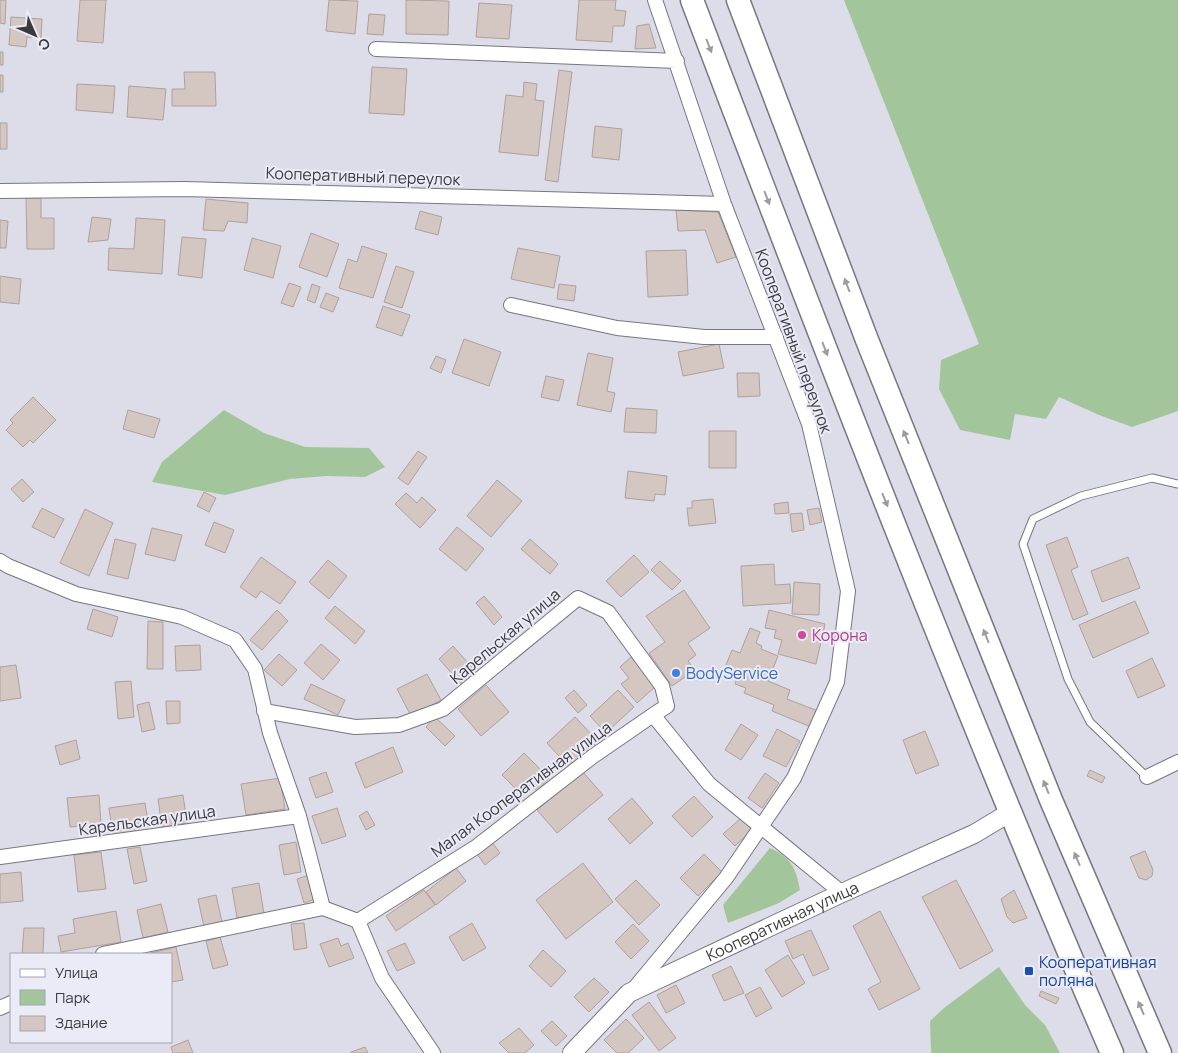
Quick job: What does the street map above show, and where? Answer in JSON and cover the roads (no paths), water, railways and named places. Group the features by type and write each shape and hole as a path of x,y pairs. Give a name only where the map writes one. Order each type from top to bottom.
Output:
{"main road":[{"path":"692,0 828,358 1009,813 1112,1053"},
{"path":"738,0 868,340 1051,800 1160,1053"}],"street":[{"name":"Кооперативный переулок","path":"629,993 726,878 794,778 838,682 848,591 809,424 724,204 655,0"},
{"path":"376,49 677,61"},
{"name":"Кооперативный переулок","path":"0,191 185,189 724,204"},
{"path":"511,305 617,328 704,337 776,337"},
{"path":"0,561 76,594 182,617 235,640 255,669 264,711 299,816 323,908"},
{"name":"Карельская улица","path":"264,711 356,727 399,725 443,709 578,598 608,612 662,686 667,706 653,715"},
{"path":"653,715 705,780 842,893"},
{"name":"Малая Кооперативная улица","path":"358,921 476,846 592,757 653,715"},
{"path":"1147,777 1178,762"},
{"name":"Кооперативная улица","path":"572,1053 629,993 842,893 974,834 1009,813"},
{"name":"Карельская улица","path":"0,857 299,816"},
{"path":"108,953 323,908 358,921 382,978 433,1053"}],"lane":[{"path":"1147,777 1090,722 1068,679 1024,544 1033,519 1082,496 1152,478 1178,484"}],"place":[{"name":"Корона","path":"802,635"},
{"name":"BodyService","path":"676,673"},
{"name":"Кооперативная поляна","path":"1029,971"}]}
